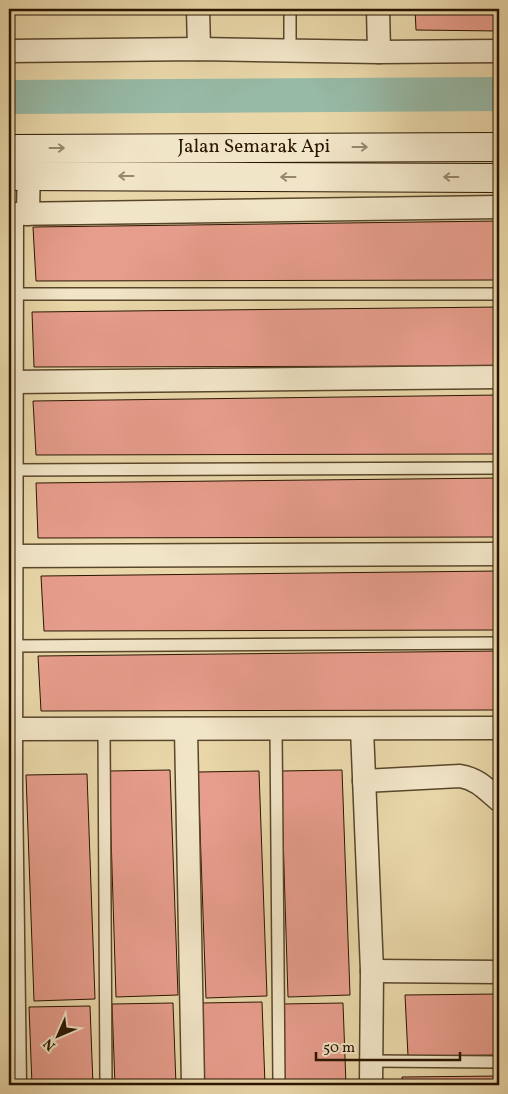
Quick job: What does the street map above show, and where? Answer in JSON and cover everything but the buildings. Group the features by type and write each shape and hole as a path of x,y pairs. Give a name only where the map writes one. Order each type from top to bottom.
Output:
{"street":[{"path":"198,9 198,49"},
{"path":"378,9 379,52"},
{"path":"9,51 198,49 379,52 499,51"},
{"name":"Jalan Semarak Api","path":"19,149 499,147"},
{"path":"15,1085 10,874 12,294 19,149"},
{"name":"Jalan Semarak Api","path":"19,176 499,178"},
{"path":"16,214 499,207"},
{"path":"12,382 499,377"},
{"path":"12,556 499,554"},
{"path":"11,729 499,728"},
{"path":"186,729 193,1085"},
{"path":"362,729 372,971 371,1085"},
{"path":"364,781 470,777 479,782 499,800"},
{"path":"372,971 499,972"}],"lane":[{"path":"290,9 290,51"},
{"path":"12,294 499,294"},
{"path":"12,470 499,468"},
{"path":"12,646 499,642"},
{"path":"104,729 106,1085"},
{"path":"276,729 279,1085"},
{"path":"372,1062 499,1062"}],"waterway":[{"path":"9,97 499,94"}]}
